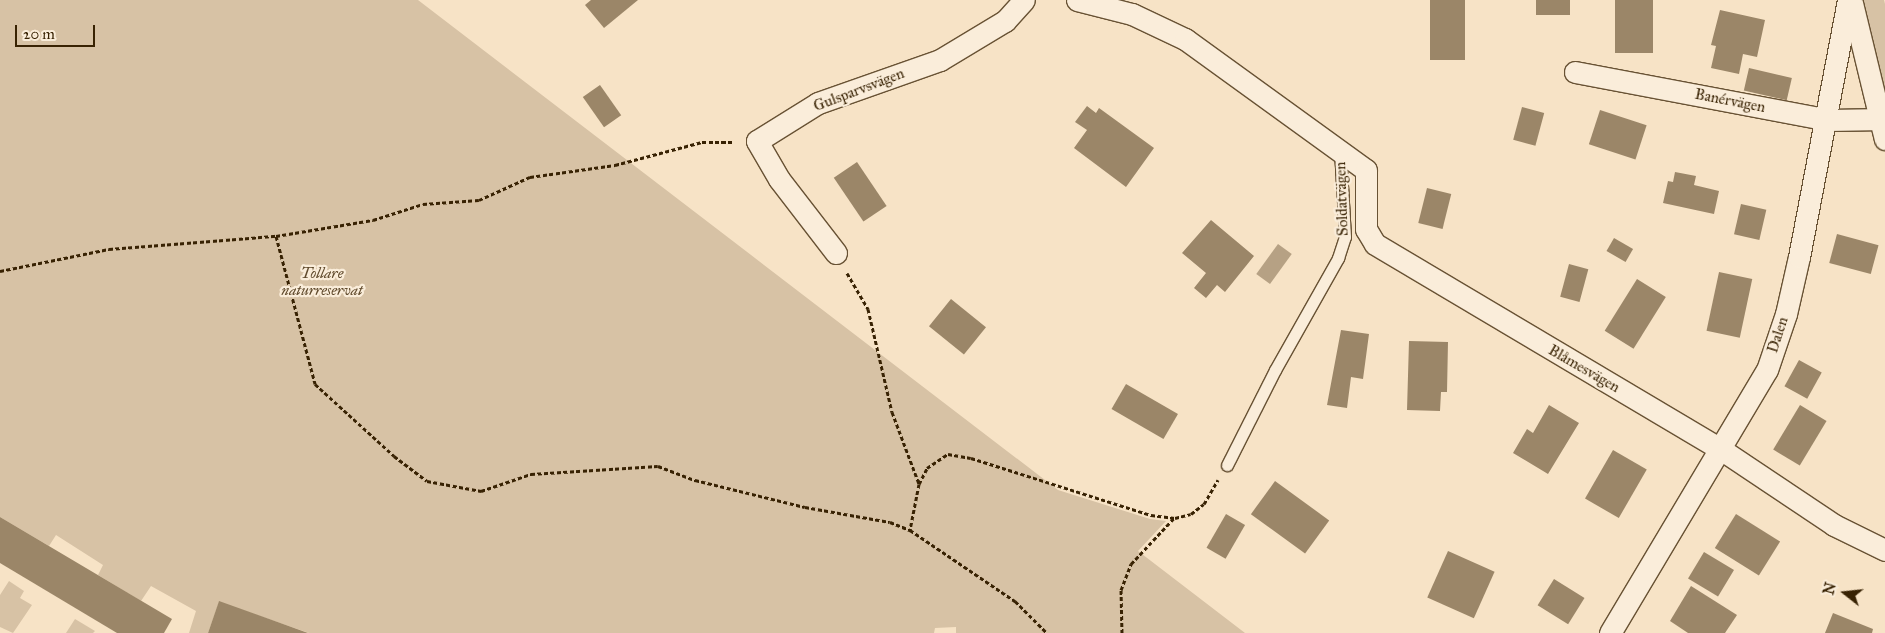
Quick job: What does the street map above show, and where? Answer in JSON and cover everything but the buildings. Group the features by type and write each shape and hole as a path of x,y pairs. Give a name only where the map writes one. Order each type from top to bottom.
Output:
{"street":[{"name":"Gulsparvsvägen","path":"757,142 818,103 940,60 1005,21 1024,0"},
{"name":"Soldatvägen","path":"1077,0 1159,24 1340,150"},
{"path":"1850,0 1884,126"},
{"name":"Dalen","path":"1610,633 1722,450 1767,370 1786,314 1828,120 1850,0"},
{"name":"Banérvägen","path":"1575,72 1828,120 1884,126"},
{"path":"757,142 779,179 836,253"},
{"name":"Blåmesvägen","path":"1340,150 1366,170 1366,229 1375,244 1722,450 1834,525 1885,550"}],"lane":[{"name":"Soldatvägen","path":"1227,466 1275,370 1338,258 1345,237 1340,150"}],"path":[{"path":"0,272 109,249 276,236 374,220 422,204 479,200 530,177 615,165 702,142 757,142"},
{"path":"276,236 315,384 394,456 427,481 481,491 531,474 658,466 696,480 805,507 890,522 910,530 1015,601 1047,633"},
{"path":"836,253 868,309 892,412 919,484"},
{"path":"910,530 919,484 927,468 948,454 971,458 1151,515 1175,518 1191,514 1204,504 1227,466"},
{"path":"1122,633 1121,590 1131,564 1175,518"}],"green space":[{"name":"Tollare naturreservat","path":"0,0 418,0 1058,490 1150,519 1166,521 1138,551 1245,633 956,633 956,627 935,628 934,633 309,633 219,602 208,633 189,633 196,611 151,586 141,601 98,575 103,565 56,535 49,546 0,517"},
{"path":"1861,0 1884,0 1885,4 1885,101"},
{"path":"9,581 24,591 20,598 32,605 13,633 0,627 0,595"},
{"path":"75,619 95,631 93,633 66,633"}],"shaded area":[{"path":"1278,244 1292,254 1270,284 1256,274"}]}
